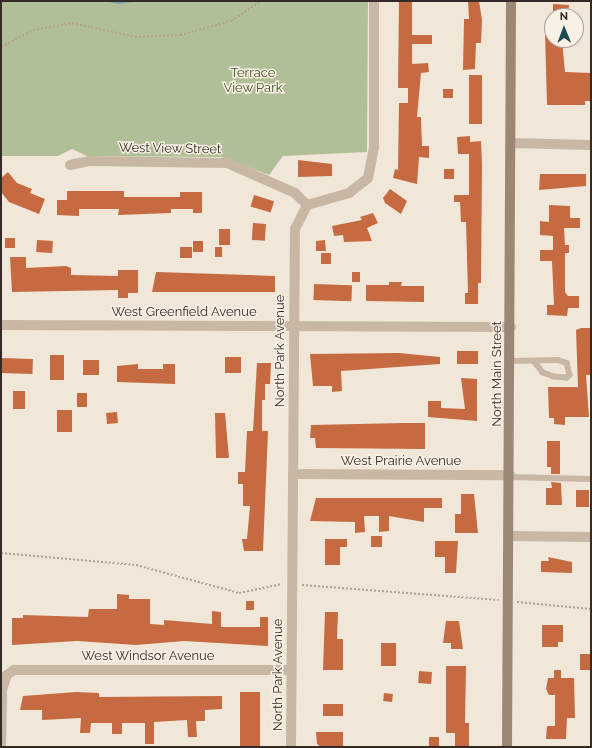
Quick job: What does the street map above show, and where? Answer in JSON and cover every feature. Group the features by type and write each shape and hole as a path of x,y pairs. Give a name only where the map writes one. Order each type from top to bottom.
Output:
{"street":[{"path":"307,205 355,190 368,178 372,166 374,1"},
{"name":"North Main Street","path":"507,747 511,361 511,1"},
{"path":"511,143 591,145"},
{"name":"West View Street","path":"70,165 97,161 227,164 295,193 307,205"},
{"name":"North Park Avenue","path":"291,747 293,326 295,229 307,205"},
{"name":"West Greenfield Avenue","path":"1,325 511,327"},
{"name":"West Prairie Avenue","path":"293,474 509,476"},
{"path":"509,536 591,537"},
{"name":"West Windsor Avenue","path":"1,747 2,690 7,675 23,669 291,670"}],"lane":[{"path":"511,361 567,363 570,375 567,378 554,377 543,373 534,362"},
{"path":"509,476 591,479"}],"path":[{"path":"1,47 33,30 72,24 135,37 180,35 231,21 261,1"},
{"path":"1,553 136,565 239,593 284,584"},
{"path":"298,585 367,587 500,600"},
{"path":"516,602 591,609"}],"green space":[{"name":"Terrace View Park","path":"1,1 368,1 367,152 283,156 269,175 222,157 87,156 72,149 58,156 1,156"}],"water":[{"path":"103,1 141,1 118,4"}],"building":[{"path":"399,1 412,1 412,35 432,35 432,44 412,44 412,64 428,63 429,72 421,73 417,117 421,117 422,146 429,146 429,158 419,157 417,184 393,178 395,169 398,170 399,103 408,103 408,88 398,88"},
{"path":"468,1 479,1 482,20 481,43 476,43 475,69 463,70 464,19 469,19"},
{"path":"553,4 569,5 569,8 553,8"},
{"path":"545,48 563,48 565,72 591,73 591,101 585,101 585,105 547,105"},
{"path":"469,75 482,75 482,124 469,124"},
{"path":"443,89 453,89 453,98 443,98"},
{"path":"470,136 470,142 481,141 481,283 478,283 478,304 465,304 465,293 468,293 466,222 461,222 460,202 454,202 454,195 469,195 469,154 458,154 457,137"},
{"path":"298,160 332,164 332,176 298,177"},
{"path":"444,169 454,169 454,179 444,179"},
{"path":"8,172 17,183 32,189 30,193 45,199 39,214 9,202 1,192 1,178"},
{"path":"540,174 586,174 586,186 539,190"},
{"path":"390,189 407,201 401,214 385,203 383,198"},
{"path":"67,191 124,191 124,197 180,197 180,192 202,192 202,213 193,213 193,209 171,209 171,213 118,215 119,209 79,209 79,216 57,215 57,200 67,200"},
{"path":"254,195 274,201 271,213 250,206"},
{"path":"549,205 570,206 570,218 580,218 580,228 564,228 565,245 569,245 569,253 565,253 565,292 568,296 579,296 579,308 568,308 567,316 547,315 547,305 554,305 552,261 540,261 540,250 553,250 553,236 540,235 540,221 549,222"},
{"path":"373,213 378,223 367,228 372,241 344,242 343,235 334,236 332,226 362,220 360,217"},
{"path":"253,223 266,224 265,241 252,240"},
{"path":"219,229 230,229 230,245 219,245"},
{"path":"5,238 15,238 15,248 5,248"},
{"path":"37,240 53,241 52,253 36,252"},
{"path":"325,240 326,251 316,251 316,241"},
{"path":"193,241 203,241 203,252 193,252"},
{"path":"180,247 192,247 192,258 180,258"},
{"path":"215,247 222,247 222,257 215,257"},
{"path":"321,253 331,253 331,264 321,264"},
{"path":"10,257 26,257 26,268 66,266 71,268 71,275 118,276 118,270 138,270 138,293 128,293 128,298 118,298 118,290 12,292"},
{"path":"156,272 275,276 275,292 152,292"},
{"path":"352,272 360,272 360,282 352,282"},
{"path":"389,282 402,282 401,286 424,286 424,302 366,301 366,285 389,285"},
{"path":"314,284 352,285 351,301 313,300"},
{"path":"581,328 591,328 590,375 586,375 589,417 565,417 565,425 554,424 554,418 549,418 548,387 578,387 576,330"},
{"path":"457,351 478,351 478,364 457,364"},
{"path":"399,353 440,357 440,364 341,371 342,391 332,392 332,386 313,386 310,354"},
{"path":"50,355 64,355 64,380 50,380"},
{"path":"225,357 241,357 241,373 225,373"},
{"path":"1,358 33,359 32,374 1,373"},
{"path":"83,360 99,360 99,375 83,375"},
{"path":"257,363 271,363 270,384 265,384 265,400 262,400 262,431 268,431 263,551 244,551 242,539 247,539 250,506 243,506 243,484 238,484 238,472 245,472 247,431 253,431"},
{"path":"138,364 138,369 163,369 163,364 175,364 175,384 117,382 117,366"},
{"path":"461,378 477,379 477,421 428,417 428,401 441,401 441,408 465,409"},
{"path":"13,391 25,391 25,409 13,409"},
{"path":"77,393 87,393 87,407 77,407"},
{"path":"57,410 72,410 72,432 57,432"},
{"path":"117,412 118,423 107,424 106,413"},
{"path":"215,413 225,413 229,458 216,458"},
{"path":"425,423 425,449 316,448 315,438 310,438 311,425"},
{"path":"547,441 560,441 560,474 551,474 551,467 547,467"},
{"path":"551,482 561,483 562,505 546,505 546,488 552,488"},
{"path":"576,490 589,490 589,507 576,507"},
{"path":"461,494 474,494 478,533 455,533 455,514 461,514"},
{"path":"316,498 442,498 442,508 424,508 424,522 389,516 389,531 379,532 379,516 364,516 365,532 355,533 355,522 310,521"},
{"path":"371,536 382,536 382,547 371,547"},
{"path":"325,539 347,539 347,547 340,547 340,565 325,565"},
{"path":"435,541 458,541 456,573 445,573 445,557 435,557"},
{"path":"548,557 572,562 572,573 541,572 541,561 549,561"},
{"path":"117,594 129,595 129,599 150,599 150,624 164,625 164,620 212,624 212,611 221,612 221,627 260,627 260,617 268,617 268,646 184,641 136,645 77,641 12,645 12,618 23,618 23,615 88,617 89,609 117,609"},
{"path":"246,601 254,601 254,610 246,610"},
{"path":"325,612 338,612 337,639 343,639 343,670 323,670"},
{"path":"446,621 459,621 463,649 451,649 451,643 443,643"},
{"path":"542,625 563,625 563,642 558,642 558,647 542,647"},
{"path":"381,643 396,643 396,666 381,666"},
{"path":"580,654 591,654 591,670 580,670"},
{"path":"446,666 466,666 465,723 469,723 469,747 455,747 455,733 446,733"},
{"path":"554,670 561,670 561,678 574,678 575,718 567,718 566,739 546,739 547,726 555,726 555,695 549,695 546,689 548,678 554,678"},
{"path":"419,671 432,672 431,684 418,683"},
{"path":"76,692 99,693 99,697 222,696 222,709 205,710 205,721 196,721 197,737 188,737 187,720 154,722 154,744 145,744 145,723 122,723 122,734 112,734 112,723 91,723 90,733 80,733 81,718 42,720 42,710 20,710 23,696"},
{"path":"240,692 260,692 260,747 240,747"},
{"path":"384,693 393,694 392,702 383,701"},
{"path":"323,704 343,704 343,716 323,716"},
{"path":"316,732 343,732 343,747 321,747 317,744"},
{"path":"429,737 439,737 439,747 429,747"}]}
